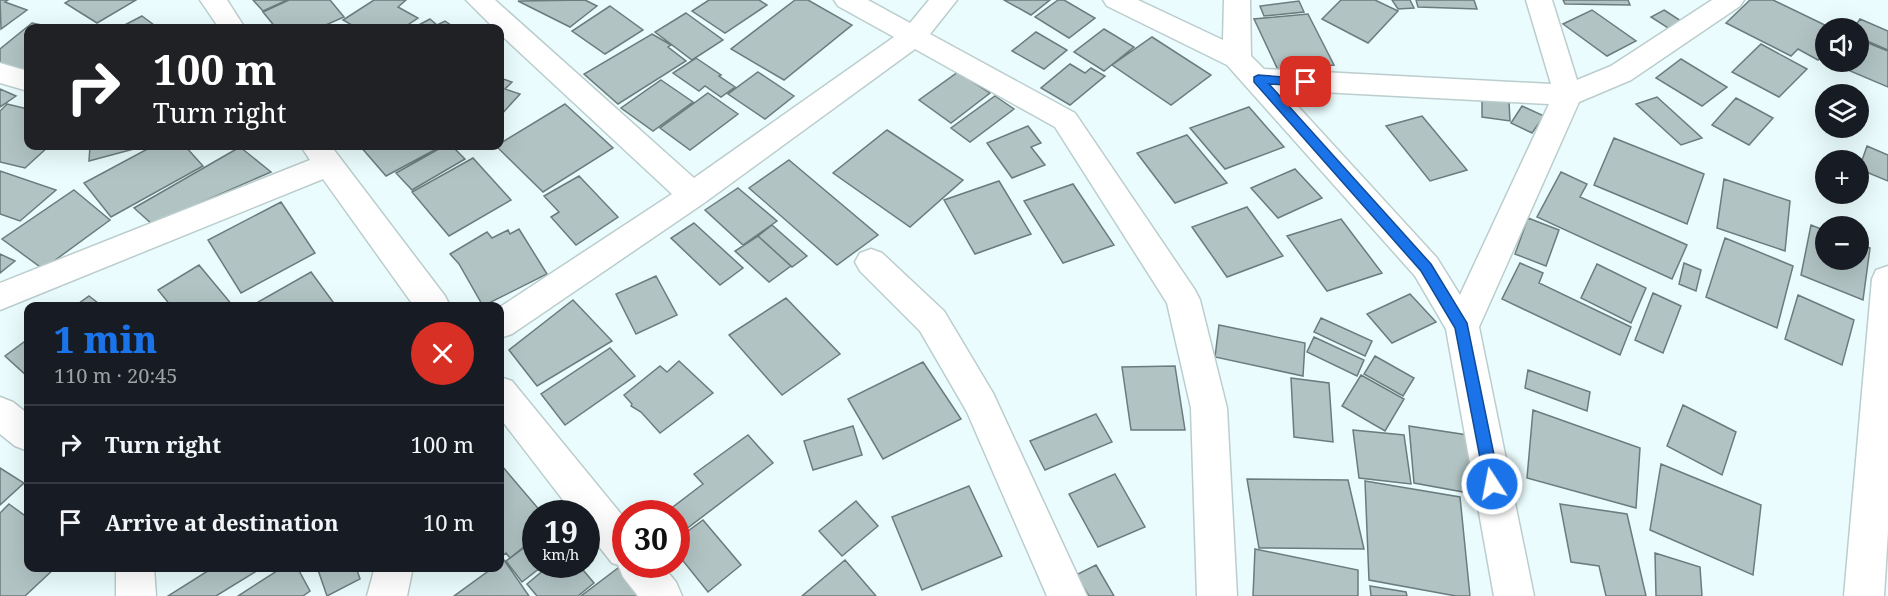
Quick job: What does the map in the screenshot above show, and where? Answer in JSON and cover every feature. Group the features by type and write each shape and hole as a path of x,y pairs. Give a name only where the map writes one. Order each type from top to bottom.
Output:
{"street":[{"path":"213,0 229,24"},
{"path":"479,0 693,195"},
{"path":"847,0 1065,120 1183,300 1209,408 1217,596"},
{"path":"504,321 693,195 913,37 944,0"},
{"path":"1116,0 1248,69 1426,267 1462,327 1514,596"},
{"path":"1237,0 1248,69"},
{"path":"1462,327 1568,95 1539,0"},
{"path":"1248,69 1568,95 1621,73 1731,0"},
{"path":"0,74 24,80"},
{"path":"0,297 323,155 430,302"},
{"path":"871,262 932,321 938,330 981,404 1067,596"},
{"path":"1864,596 1888,279"},
{"path":"504,397 612,532"},
{"path":"0,412 24,432"},
{"path":"135,572 136,596"},
{"path":"387,596 393,572"},
{"path":"648,578 662,596"}],"building":[{"path":"0,0 8,0 5,2 27,10 1,29"},
{"path":"70,0 136,0 97,23 65,3"},
{"path":"253,0 287,0 263,11"},
{"path":"289,0 330,0 344,17 328,24 273,24 263,12"},
{"path":"374,0 406,0 398,7 418,18 409,24 350,24 343,20"},
{"path":"585,0 597,6 570,27 518,1"},
{"path":"709,0 759,0 767,5 725,33 692,11"},
{"path":"795,0 808,0 852,25 784,80 731,49"},
{"path":"1004,0 1050,0 1031,15"},
{"path":"1058,0 1064,0 1095,18 1069,38 1035,17"},
{"path":"1341,0 1375,0 1398,11 1368,43 1322,19"},
{"path":"1392,0 1410,0 1414,8 1398,9"},
{"path":"1416,0 1474,0 1477,9 1418,7"},
{"path":"1563,0 1628,0 1630,5 1565,4"},
{"path":"1750,0 1773,0 1815,20 1815,58 1798,49 1791,56 1726,23"},
{"path":"1299,1 1304,12 1264,16 1260,6"},
{"path":"610,6 643,30 605,54 572,31"},
{"path":"1592,10 1636,41 1607,56 1563,24"},
{"path":"1664,10 1681,21 1668,28 1651,17"},
{"path":"686,13 723,40 692,60 655,32"},
{"path":"1308,14 1334,65 1278,70 1254,19"},
{"path":"142,16 153,24 127,24"},
{"path":"430,19 436,24 421,24"},
{"path":"1869,23 1888,31 1888,50 1869,42"},
{"path":"1104,29 1134,47 1104,71 1074,52"},
{"path":"24,30 24,74 0,68 0,49"},
{"path":"1036,32 1067,50 1044,69 1012,51"},
{"path":"652,34 671,45 668,47 686,61 618,104 584,74"},
{"path":"1152,37 1211,75 1171,105 1112,65"},
{"path":"1869,43 1888,51 1888,87 1853,72 1869,72"},
{"path":"1761,44 1807,69 1779,97 1732,72"},
{"path":"696,58 735,87 721,97 705,86 699,91 673,73"},
{"path":"1681,59 1727,87 1702,106 1656,78"},
{"path":"1070,64 1085,73 1091,68 1105,76 1070,105 1041,88"},
{"path":"758,72 794,96 765,119 728,94"},
{"path":"958,72 990,93 951,123 919,100"},
{"path":"504,79 512,82 505,89 520,94 504,112"},
{"path":"661,80 693,102 653,131 621,108"},
{"path":"0,89 16,96 0,107"},
{"path":"708,93 738,114 690,150 660,128"},
{"path":"995,96 1014,109 970,142 951,128"},
{"path":"1482,97 1509,102 1510,121 1482,117"},
{"path":"1657,97 1702,138 1681,145 1636,104"},
{"path":"1736,98 1773,118 1749,145 1712,125"},
{"path":"7,104 24,108 24,150 45,150 25,168 0,162 0,111"},
{"path":"565,104 613,148 543,192 500,150 504,150 504,141"},
{"path":"1522,106 1544,116 1532,133 1511,123"},
{"path":"1249,107 1284,147 1225,169 1190,128"},
{"path":"1422,116 1467,170 1430,181 1386,126"},
{"path":"1028,126 1041,143 1031,147 1045,165 1012,178 987,143"},
{"path":"887,130 963,180 910,227 833,173"},
{"path":"1187,135 1227,183 1175,203 1137,153"},
{"path":"1614,138 1704,174 1687,224 1594,185"},
{"path":"1867,146 1888,155 1888,181 1869,173 1869,150 1866,150"},
{"path":"90,150 130,150 89,161"},
{"path":"146,150 189,150 203,166 111,217 84,183"},
{"path":"235,150 244,150 271,172 152,224 134,208"},
{"path":"363,150 435,150 386,176"},
{"path":"437,150 456,150 465,159 412,190 396,173"},
{"path":"473,158 511,200 449,236 412,192"},
{"path":"789,160 878,235 837,265 749,188"},
{"path":"1295,169 1322,198 1278,218 1251,188"},
{"path":"0,171 56,190 20,221 0,214"},
{"path":"1561,172 1587,184 1580,197 1687,245 1672,279 1537,217"},
{"path":"579,176 618,217 576,245 551,217 559,212 544,196"},
{"path":"1724,179 1790,201 1785,251 1717,228"},
{"path":"999,181 1031,234 975,254 944,200"},
{"path":"1073,184 1114,245 1063,263 1024,201"},
{"path":"738,188 777,221 743,245 705,210"},
{"path":"74,190 110,220 43,269 2,239"},
{"path":"281,202 315,253 241,293 208,240"},
{"path":"1247,207 1283,256 1227,277 1192,227"},
{"path":"1528,218 1559,230 1546,266 1515,254"},
{"path":"1341,219 1382,273 1327,291 1287,236"},
{"path":"694,223 743,268 720,285 671,238"},
{"path":"772,225 807,256 792,267 758,236"},
{"path":"1811,225 1815,227 1815,270 1867,270 1863,300 1801,275"},
{"path":"519,229 547,274 491,302 481,302 459,264 450,254 487,232 492,238 508,230 510,234"},
{"path":"758,236 791,266 769,282 735,251"},
{"path":"1725,238 1793,266 1777,328 1706,297"},
{"path":"0,254 15,261 0,273"},
{"path":"1520,263 1543,273 1539,283 1631,327 1620,355 1502,299"},
{"path":"1684,263 1701,270 1696,291 1679,284"},
{"path":"1597,264 1646,288 1631,323 1581,298"},
{"path":"199,265 230,302 168,302 158,290"},
{"path":"311,272 333,302 258,302"},
{"path":"656,276 677,315 636,334 616,294"},
{"path":"1653,293 1681,306 1663,353 1635,340"},
{"path":"1410,294 1436,322 1392,343 1367,314"},
{"path":"1798,295 1854,320 1842,365 1785,339"},
{"path":"89,296 97,302 81,302"},
{"path":"786,298 840,354 782,395 729,335"},
{"path":"573,300 612,341 537,386 509,350"},
{"path":"1321,318 1372,341 1365,356 1314,332"},
{"path":"1219,325 1305,343 1303,376 1215,357"},
{"path":"1314,337 1364,360 1357,376 1307,352"},
{"path":"24,342 24,373 5,356"},
{"path":"610,348 635,376 565,425 541,394"},
{"path":"1375,356 1414,378 1403,396 1364,374"},
{"path":"679,361 713,393 660,433 641,412 631,406 632,404 624,395 660,366 667,372"},
{"path":"923,362 961,419 883,459 848,399"},
{"path":"1175,366 1185,430 1131,430 1122,367"},
{"path":"1528,370 1590,392 1587,411 1525,388"},
{"path":"1361,375 1404,399 1385,431 1342,406"},
{"path":"1291,378 1329,383 1333,442 1294,437"},
{"path":"1683,405 1736,432 1722,475 1667,446"},
{"path":"1533,410 1640,448 1636,508 1527,478"},
{"path":"1096,414 1112,442 1045,470 1030,441"},
{"path":"853,426 862,455 813,470 804,441"},
{"path":"1409,426 1474,436 1480,495 1414,483"},
{"path":"1353,430 1404,435 1411,484 1359,478"},
{"path":"748,435 773,463 690,526 690,500 682,500 703,484 694,474"},
{"path":"1661,464 1761,505 1753,575 1650,530"},
{"path":"0,468 24,483 0,505"},
{"path":"504,468 531,500 522,500 522,548 510,558 506,553 504,555"},
{"path":"1115,474 1145,527 1098,547 1069,494"},
{"path":"1247,479 1348,480 1364,549 1259,548"},
{"path":"1365,481 1460,497 1470,596 1456,596 1369,580"},
{"path":"969,486 1002,556 922,590 892,517"},
{"path":"856,501 878,526 842,556 819,531"},
{"path":"9,504 24,515 24,572 51,572 25,596 0,596 0,513"},
{"path":"1560,504 1627,514 1646,596 1606,596 1599,566 1571,562"},
{"path":"703,520 741,565 708,592 690,570 690,530"},
{"path":"522,549 522,578 527,578 522,582 506,561"},
{"path":"1255,549 1358,570 1358,596 1253,596"},
{"path":"1655,553 1700,567 1702,596 1656,596"},
{"path":"504,560 529,596 454,596 487,572 504,572"},
{"path":"845,560 876,596 802,596"},
{"path":"1096,565 1114,596 1089,596 1076,575"},
{"path":"206,572 255,572 216,596 168,596"},
{"path":"275,572 300,572 310,591 303,596 238,596"},
{"path":"319,572 358,572 360,579 327,596"},
{"path":"612,573 612,578 626,578 640,596 581,596"},
{"path":"534,578 590,578 594,583 578,596 537,596 527,584"},
{"path":"1370,586 1406,592 1407,596 1371,596"}],"route":[{"path":"1306,82 1258,80 1426,267 1462,327 1492,484"}]}
